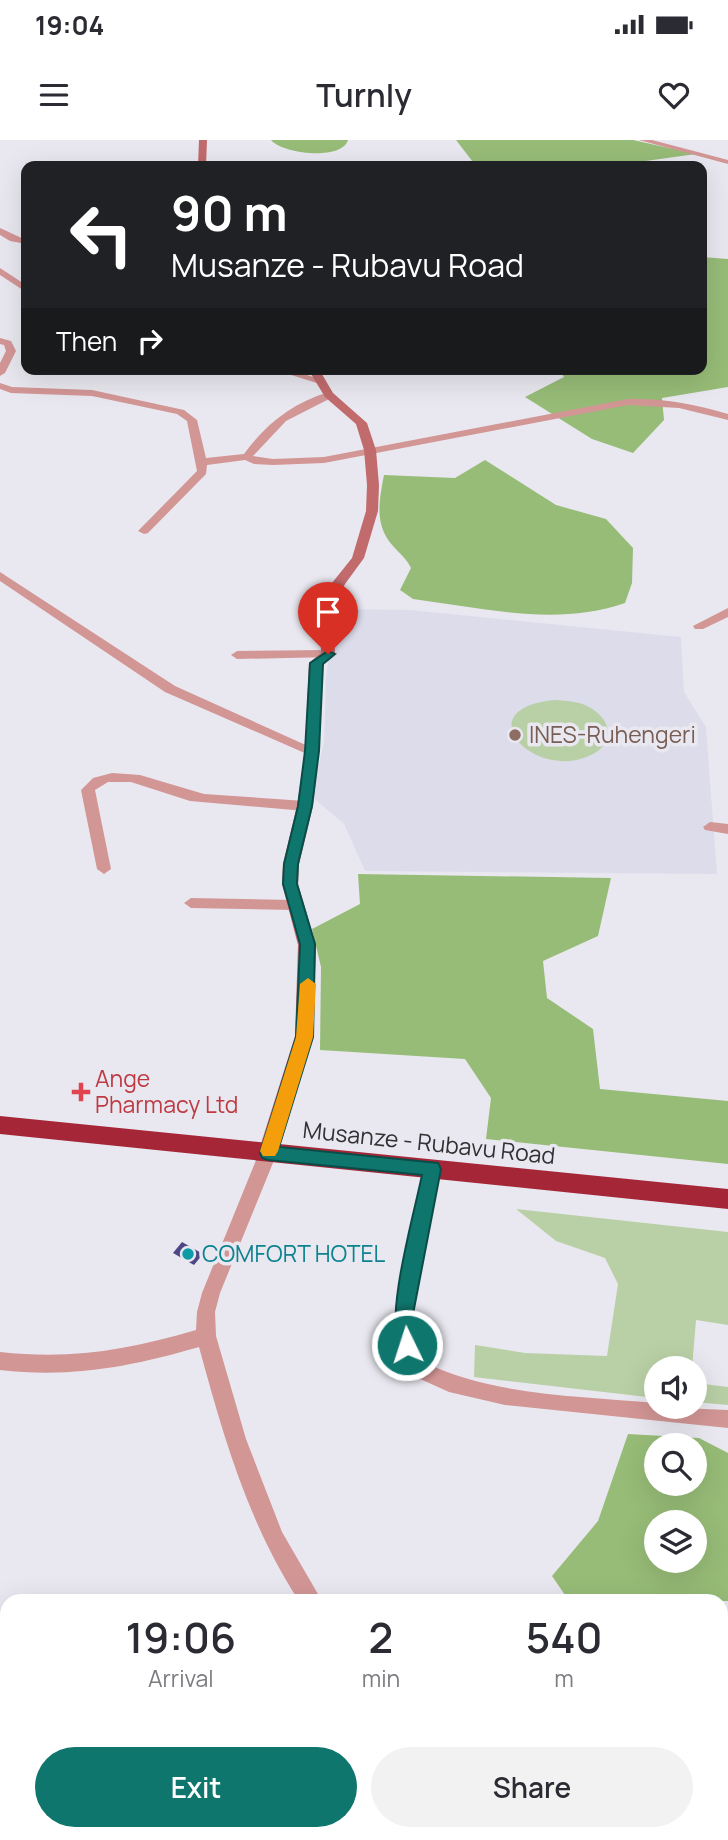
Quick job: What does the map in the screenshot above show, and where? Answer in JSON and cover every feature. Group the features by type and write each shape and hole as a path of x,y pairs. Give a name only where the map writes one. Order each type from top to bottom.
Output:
{"highway":[{"name":"Musanze - Rubavu Road","path":"0,1125 728,1199"}],"main road":[{"path":"202,161 203,140"},
{"path":"268,1153 304,1037 307,944 290,884 291,864 305,806 312,751 316,663 328,654 327,606 339,583 358,558 372,511 370,450 361,423 330,395 316,375"}],"street":[{"path":"643,140 728,162"},
{"path":"0,231 21,241"},
{"path":"0,271 21,286"},
{"path":"0,341 8,343 10,351 0,373"},
{"path":"298,375 320,381"},
{"path":"0,386 11,390 92,393 180,412 192,420 202,472 144,531"},
{"path":"247,457 267,429 297,408 330,395"},
{"path":"202,462 247,457 254,461 324,460 628,402 694,408 728,417"},
{"path":"0,576 170,689 312,751"},
{"path":"699,626 728,612"},
{"path":"237,655 328,654"},
{"path":"104,869 88,790 91,784 97,781 120,776 136,778 204,798 305,806"},
{"path":"710,827 728,830"},
{"path":"191,903 295,905"},
{"path":"268,1153 211,1293 206,1312 206,1336 256,1500 290,1571 306,1594"},
{"path":"432,1169 404,1314 407,1345 414,1367 435,1380 461,1389 502,1396 728,1419"},
{"path":"0,1362 35,1366 79,1366 142,1354 206,1336"}],"shaded area":[{"name":"INES-Ruhengeri","path":"339,609 410,610 681,637 684,692 706,727 717,874 365,871 344,824 311,796 324,743 326,679 332,626"}],"green space":[{"path":"271,140 348,140 343,147 335,151 311,153 287,149"},
{"path":"456,140 633,140 696,154 646,161 472,161"},
{"path":"707,257 728,259 728,387 662,398 664,420 633,453 592,439 525,397 564,377 563,375 707,375"},
{"path":"485,460 556,505 606,519 633,548 632,583 625,603 573,614 546,615 493,611 413,599 400,590 411,568 387,538 380,521 384,475 455,478"},
{"path":"555,700 583,704 602,717 608,731 604,745 598,751 568,761 547,759 530,751 517,740 512,728 515,716 529,706"},
{"path":"358,874 611,878 598,936 543,961 547,998 593,1029 600,1089 728,1101 728,1164 486,1139 491,1098 465,1059 320,1050 321,967 312,929 360,904"},
{"path":"516,1209 728,1232 728,1325 696,1320 693,1356 644,1356 644,1397 474,1377 475,1345 525,1353 607,1356 618,1284 605,1258 556,1241"},
{"path":"707,1384 728,1387 728,1405 707,1403"},
{"path":"628,1434 644,1435 644,1496 707,1496 707,1442 728,1453 728,1594 564,1594 552,1576 598,1521"}],"building":[{"name":"COMFORT HOTEL","path":"182,1242 203,1254 194,1265 173,1253"}],"slow traffic":[{"path":"269,1151 304,1037 308,984"}],"place":[{"name":"INES-Ruhengeri","path":"515,735"},
{"name":"Ange Pharmacy Ltd","path":"81,1092"},
{"name":"COMFORT HOTEL","path":"188,1254"}],"route":[{"path":"328,654 316,663 312,751 305,806 291,864 290,884 307,944 309,969 304,1037 268,1153 432,1169 404,1314 407,1345"}]}
